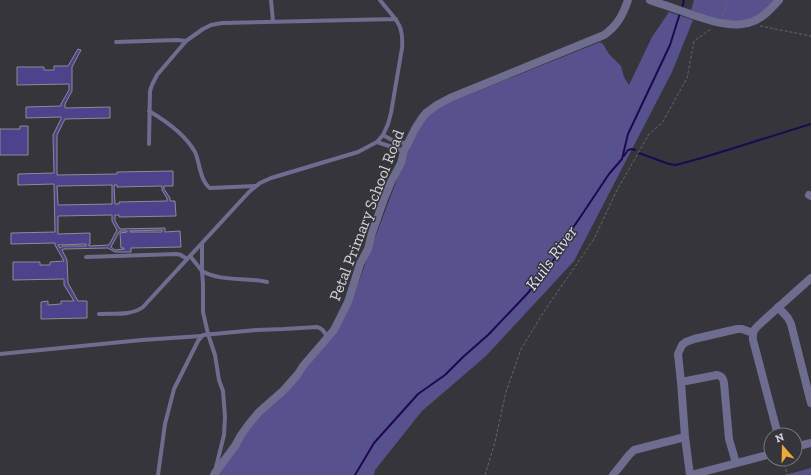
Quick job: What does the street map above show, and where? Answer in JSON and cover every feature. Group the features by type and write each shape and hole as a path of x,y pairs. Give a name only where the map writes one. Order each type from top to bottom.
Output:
{"street":[{"name":"Petal Primary School Road","path":"214,474 259,412 289,384 334,330 348,302 360,264 368,249 377,219 391,182 418,123 426,113 431,108 450,98 604,35 620,19 628,0"},
{"path":"650,0 698,16 734,25 741,25 751,22 766,14 779,0"},
{"path":"776,427 752,332 778,307 810,282"},
{"path":"778,307 788,318 791,324 811,403"},
{"path":"752,332 737,329 694,339 682,344 678,354 685,437 690,475 763,456"},
{"path":"681,382 717,375 720,375 723,378 729,439 736,463"},
{"path":"613,475 634,450 685,437"}],"lane":[{"path":"271,0 273,21"},
{"path":"99,314 128,313 143,307 255,186 271,178 358,152 377,142 383,135 391,113 402,48 402,37 396,19 380,0"},
{"path":"148,144 150,91 154,80 161,68 186,41 196,33 211,25 222,23 273,21 396,19"},
{"path":"116,42 186,41"},
{"path":"150,111 170,124 191,147 207,186 214,189 255,186"},
{"path":"383,135 406,148"},
{"path":"377,142 406,148"},
{"path":"202,243 203,312 215,355 219,380 223,391 225,411 224,439 214,474"},
{"path":"86,257 177,254 189,258 208,275 267,282"},
{"path":"0,354 201,336 204,334 317,327 323,329 328,338"},
{"path":"158,475 165,424 174,389 201,336"}],"path":[{"path":"485,475 495,442 506,392 521,349 543,313 594,239 616,192 648,134 662,123 687,78 694,41 720,22 728,0"},
{"path":"759,26 811,36"}],"shaded area":[{"path":"694,0 776,0 760,15 752,19 734,21 717,18 691,10"},
{"path":"669,12 693,20 672,72 574,261 486,356 422,411 375,470 374,475 217,475 255,421 285,390 351,302 399,174 413,140 425,119 434,110 448,103 600,42 621,66 624,77 629,85 652,37"},
{"path":"811,468 811,475 785,475"}],"building":[{"path":"78,49 81,50 72,67 72,91 65,104 65,108 110,107 110,118 65,119 57,135 57,175 173,171 173,186 164,186 164,189 170,198 170,201 175,201 176,216 119,217 119,215 115,215 115,221 120,229 165,228 165,232 180,231 181,247 131,248 131,252 115,252 108,248 62,250 67,260 68,283 78,301 87,301 87,318 41,319 41,302 48,301 48,305 61,304 61,301 74,301 64,285 64,279 13,280 13,262 40,262 40,265 50,265 50,262 64,261 55,243 11,244 11,233 55,232 54,184 18,185 18,174 54,173 53,135 61,117 26,118 26,107 61,106 69,90 69,84 17,85 17,67 44,67 44,70 54,70 54,66 68,66","holes":["112,185 112,204 58,205 57,186","114,185 117,185 117,187 162,186 162,190 167,198 167,201 119,202 119,204 115,204","112,215 112,221 117,230 109,245 89,246 90,233 58,234 58,216","162,230 162,232 130,231","127,231 120,233 121,248 124,249 115,250 111,247 119,232","86,244 86,246 63,246 60,248 58,245"]},
{"path":"20,126 28,126 28,155 0,155 0,129 20,129"}],"waterway":[{"name":"Kuils River","path":"682,8 684,0"},
{"name":"Kuils River","path":"355,475 374,443 418,394 445,375 488,335 527,294 546,271 566,238 609,174 622,159 628,134 670,45 680,13"},
{"path":"639,153 669,164 676,165 811,124"},
{"name":"Kuils River","path":"624,156 628,150 635,150"}]}
